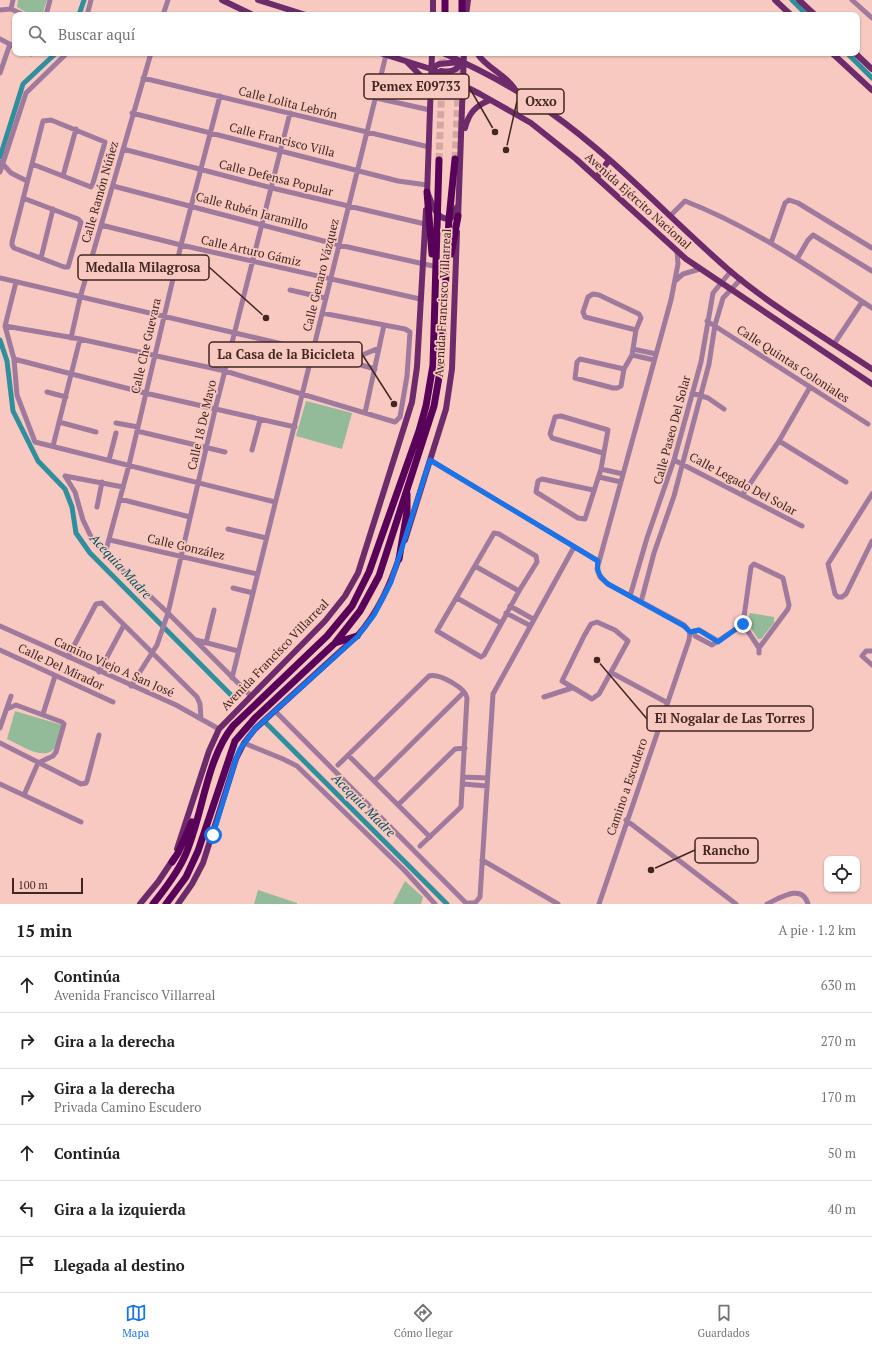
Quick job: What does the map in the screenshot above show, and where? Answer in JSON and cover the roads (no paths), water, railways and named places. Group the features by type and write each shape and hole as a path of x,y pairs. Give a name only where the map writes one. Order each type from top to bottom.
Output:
{"highway":[{"path":"445,0 445,12"},
{"path":"462,0 462,12"},
{"name":"Avenida Francisco Villarreal","path":"166,904 186,877 198,851 234,741 255,718 335,643 350,626 370,596 379,576 434,406 441,366 449,219 455,159"},
{"name":"Avenida Francisco Villarreal","path":"153,904 173,878 184,858 217,753 226,734 327,636 352,606 369,572 426,406 434,365 439,160"},
{"path":"427,189 431,219 435,306"},
{"path":"445,294 458,216"},
{"path":"399,558 407,512 407,489"},
{"path":"335,643 358,636"},
{"path":"172,862 178,853 208,785"}],"main road":[{"path":"222,0 247,12"},
{"path":"258,0 296,12"},
{"path":"433,0 433,12"},
{"path":"466,12 468,0"},
{"path":"775,0 788,12"},
{"path":"799,0 812,12"},
{"name":"Avenida Ejército Nacional","path":"390,56 431,69 464,85 544,133 597,177 677,251 700,269 872,384"},
{"name":"Avenida Francisco Villarreal","path":"140,904 172,862 209,751 219,729 325,621 345,596 358,573 412,402 417,367 427,189 432,56"},
{"name":"Avenida Ejército Nacional","path":"450,56 515,89 552,114 609,160 741,279 786,313 872,369"},
{"name":"Avenida Francisco Villarreal","path":"178,904 192,884 203,862 236,759 244,743 255,729 358,636 374,615 391,582 446,409 452,369 460,198 464,56"},
{"path":"480,56 485,62 505,77 515,89"},
{"path":"835,56 872,90"},
{"path":"858,56 872,70"},
{"path":"406,61 423,78 430,92"},
{"path":"431,69 439,64 463,62"},
{"path":"431,69 448,72 456,71 463,62"},
{"path":"462,138 472,111 478,105 490,100"},
{"path":"597,177 609,160"},
{"path":"427,189 438,215 441,218 449,219 455,212 460,198"}],"street":[{"path":"10,9 13,0"},
{"path":"47,12 50,0"},
{"path":"88,12 91,0"},
{"path":"164,12 168,0"},
{"path":"852,0 872,18"},
{"path":"1,11 10,9 17,12"},
{"path":"0,39 12,45"},
{"path":"0,73 12,47"},
{"path":"0,172 1,162 26,93 64,56"},
{"name":"Calle Ramón Núñez","path":"71,338 80,298 114,186 132,113 150,56"},
{"name":"Calle Genaro Vázquez","path":"232,678 325,298 340,245 376,98 383,56"},
{"name":"Calle Lolita Lebrón","path":"143,78 429,147"},
{"name":"Calle Che Guevara","path":"106,554 129,465 163,317 212,133 220,96"},
{"path":"376,98 430,110"},
{"name":"Calle Francisco Villa","path":"132,113 358,169 427,189"},
{"name":"Calle 18 De Mayo","path":"130,686 152,652 166,621 215,410 254,262 290,113"},
{"path":"23,198 78,219 82,224 68,267 64,267 14,248 12,245 23,198 27,181 44,121 51,120 76,129 102,139 105,144 91,187 32,164"},
{"path":"63,176 76,129"},
{"name":"Calle Defensa Popular","path":"123,149 272,188 425,224"},
{"path":"1,162 11,173 27,181"},
{"name":"Calle Rubén Jaramillo","path":"114,186 192,205 340,245 433,266"},
{"path":"771,243 785,203 789,200 798,203 872,248"},
{"path":"670,216 685,201 700,207 771,243 872,308"},
{"path":"41,258 54,209"},
{"name":"Calle Arturo Gámiz","path":"101,225 254,262 420,299"},
{"path":"797,259 808,240 813,235 872,271"},
{"path":"677,251 678,264 675,281 597,569 600,577 608,584 684,626 692,632 699,630 718,642 743,624 751,567 752,565 756,564 782,578 790,604 759,651 743,624"},
{"path":"675,281 683,274 700,269"},
{"name":"Calle Paseo Del Solar","path":"630,596 643,550 674,460 701,362 713,293 731,271"},
{"path":"0,278 80,298 312,351 375,369"},
{"name":"Calle Paseo Del Solar","path":"641,602 654,553 674,496 709,364 715,326 723,298 741,279"},
{"path":"16,282 5,326 14,360 17,395 35,442 275,502"},
{"path":"290,290 325,298"},
{"path":"624,369 582,359 577,362 574,376 576,378 617,388 621,386 624,369 632,355 636,330 641,318 639,314 599,295 593,294 588,297 583,312 585,317 636,330"},
{"path":"834,344 862,302"},
{"path":"5,326 154,354 225,371 395,422 400,416 411,335 408,330 322,313"},
{"name":"Calle Quintas Coloniales","path":"707,321 868,424"},
{"path":"365,413 384,325"},
{"path":"53,446 80,339"},
{"path":"348,361 379,348"},
{"path":"633,349 656,354"},
{"path":"632,355 654,360"},
{"path":"14,360 215,410 294,427"},
{"path":"742,494 778,441 810,387"},
{"path":"47,392 66,397"},
{"path":"692,393 700,395 724,409"},
{"path":"593,490 542,479 538,481 536,490 540,496 582,520 587,517 593,490 602,469 609,433 608,430 561,416 555,417 550,434 552,438 604,453"},
{"path":"252,450 260,420"},
{"path":"59,422 96,432"},
{"path":"116,423 225,452"},
{"path":"109,460 116,433"},
{"path":"778,441 846,482"},
{"path":"430,460 598,561"},
{"name":"Calle Legado Del Solar","path":"674,460 802,526"},
{"path":"602,469 623,474"},
{"path":"123,487 65,476 75,492 83,520 94,543 168,613 251,696"},
{"path":"599,477 621,482"},
{"path":"97,507 102,482"},
{"path":"872,494 828,564 835,594 838,597 842,598 846,594 872,541"},
{"path":"120,499 190,517"},
{"path":"228,529 266,538"},
{"path":"494,534 499,534 537,559 518,591 484,655 479,656 437,631 494,534"},
{"name":"Calle González","path":"110,540 257,574"},
{"path":"275,711 466,903 475,903 480,897 493,694 529,625 574,547"},
{"path":"643,550 654,553"},
{"path":"475,566 518,591"},
{"path":"233,588 253,593"},
{"path":"457,598 501,623"},
{"path":"68,657 96,604 104,605 197,697 200,704 201,719"},
{"path":"510,606 533,619"},
{"path":"206,643 214,610"},
{"path":"506,613 529,625"},
{"path":"595,622 605,625 628,639 612,673 599,694 594,699 589,698 572,688 563,682 562,679 591,624 595,622"},
{"path":"99,672 124,625"},
{"name":"Camino Viejo A San José","path":"0,626 130,686 176,705 219,729"},
{"name":"Camino a Escudero","path":"599,904 666,702 692,632"},
{"path":"195,640 238,652"},
{"name":"Calle Del Mirador","path":"0,650 113,702"},
{"path":"869,651 862,658 872,665"},
{"path":"0,657 6,652"},
{"path":"612,673 666,702"},
{"path":"338,765 429,676 440,675 464,692 467,698 461,807 420,846"},
{"path":"43,714 56,676"},
{"path":"544,697 572,688"},
{"path":"374,781 464,692"},
{"path":"0,728 11,696"},
{"path":"7,709 16,705 62,722 64,726 56,752 53,756 38,763 24,795"},
{"path":"0,743 38,763 84,784 87,781 100,735"},
{"path":"244,743 297,766 404,871 435,904"},
{"path":"398,805 455,749 465,748"},
{"path":"348,755 430,837"},
{"path":"463,777 488,778"},
{"path":"0,784 81,822"},
{"path":"463,784 487,786"},
{"path":"626,820 736,904"},
{"path":"482,860 558,904"},
{"path":"768,904 791,893 796,893 805,898 808,904"}],"waterway":[{"name":"Acequia Madre","path":"80,12 84,0"},
{"path":"792,0 804,12"},
{"name":"Acequia Madre","path":"0,157 23,84 53,56"},
{"path":"850,56 872,78"},
{"name":"Acequia Madre","path":"0,340 7,361 13,411 38,461 65,489 72,507 76,533 90,553 233,697"},
{"name":"Acequia Madre","path":"265,722 447,904"}],"tunnel":[{"path":"439,160 443,56"},
{"path":"455,159 460,56"}],"place":[{"name":"Pemex E09733","path":"495,132"},
{"name":"Oxxo","path":"506,150"},
{"name":"Medalla Milagrosa","path":"266,318"},
{"name":"La Casa de la Bicicleta","path":"394,404"},
{"name":"El Nogalar de Las Torres","path":"597,660"},
{"name":"Rancho","path":"651,870"}]}
